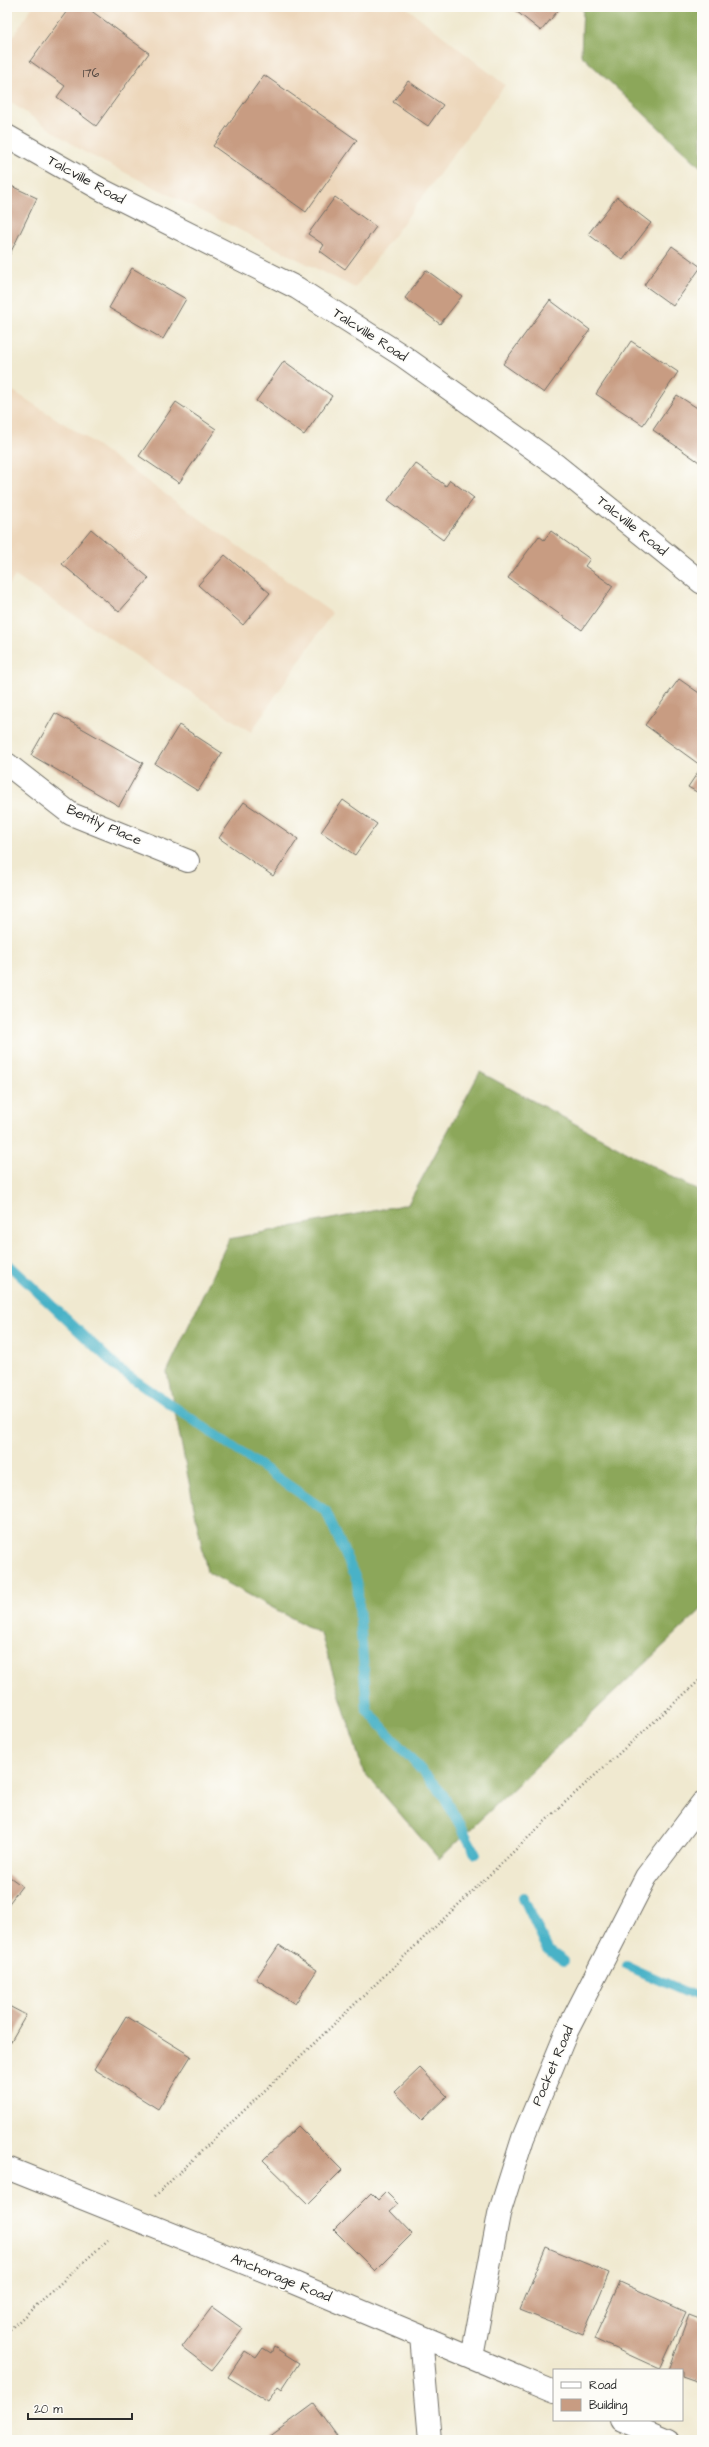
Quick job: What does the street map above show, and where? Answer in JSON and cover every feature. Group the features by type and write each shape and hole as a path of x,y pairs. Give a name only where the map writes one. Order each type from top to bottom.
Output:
{"street":[{"name":"Talcville Road","path":"7,136 104,191 297,288 403,356 556,466 702,583"},
{"name":"Bently Place","path":"7,764 71,814 188,861"},
{"name":"Pocket Road","path":"472,2357 499,2214 526,2130 567,2031 646,1877 702,1803"},
{"name":"Anchorage Road","path":"7,2168 421,2336 553,2392"},
{"path":"421,2336 430,2440"},
{"path":"623,2421 668,2440"}],"path":[{"path":"7,2332 132,2218 559,1808 702,1678"}],"shaded area":[{"path":"32,7 406,7 505,85 355,288 84,152 7,100 7,46"},
{"path":"7,387 88,439 332,613 251,732 15,576 7,588"}],"green space":[{"path":"583,7 702,7 702,168 581,55"},
{"path":"480,1072 702,1193 702,1609 439,1859 363,1771 321,1634 207,1572 167,1372 229,1239 408,1204"}],"building":[{"path":"70,7 86,7 149,53 96,126 57,97 65,86 30,61"},
{"path":"511,7 561,7 541,31"},
{"path":"264,75 357,140 306,212 213,146"},
{"path":"408,81 443,105 428,126 393,102"},
{"path":"7,184 37,198 7,260"},
{"path":"335,197 376,227 345,269 320,251 324,245 308,234"},
{"path":"617,197 651,223 623,260 588,234"},
{"path":"672,246 701,267 673,306 644,285"},
{"path":"132,268 186,299 163,339 109,308"},
{"path":"426,270 462,296 440,324 405,298"},
{"path":"550,300 590,330 544,393 503,364"},
{"path":"631,341 678,372 643,425 596,394"},
{"path":"284,361 332,396 304,435 256,401"},
{"path":"677,395 702,411 702,464 653,430"},
{"path":"176,402 216,429 179,483 139,456"},
{"path":"415,463 446,486 450,480 474,498 443,540 388,500"},
{"path":"91,529 149,578 119,612 62,564"},
{"path":"551,531 590,559 585,566 613,586 582,630 508,578 539,536 544,540"},
{"path":"225,555 270,593 243,625 198,585"},
{"path":"679,679 702,695 702,762 700,765 645,725"},
{"path":"55,713 143,763 119,806 31,755"},
{"path":"179,725 222,753 198,791 155,764"},
{"path":"700,769 702,770 702,795 688,787"},
{"path":"343,800 377,824 355,855 321,832"},
{"path":"244,802 298,839 273,876 219,838"},
{"path":"7,1875 22,1886 7,1906"},
{"path":"279,1945 317,1970 295,2004 256,1979"},
{"path":"7,2005 26,2015 7,2048"},
{"path":"126,2016 191,2056 158,2109 94,2069"},
{"path":"420,2068 447,2096 422,2120 395,2092"},
{"path":"298,2126 342,2170 308,2204 263,2160"},
{"path":"386,2192 398,2204 390,2211 412,2234 375,2271 334,2230 371,2193 378,2200"},
{"path":"546,2247 609,2273 583,2335 520,2310"},
{"path":"620,2282 686,2312 660,2369 594,2339"},
{"path":"212,2307 243,2329 212,2370 182,2347"},
{"path":"689,2315 702,2320 702,2383 683,2376 683,2369 669,2369"},
{"path":"274,2347 299,2363 282,2389 278,2386 268,2402 228,2377 245,2351 256,2358 263,2348 271,2353"},
{"path":"314,2404 338,2437 333,2440 265,2440"}],"waterway":[{"path":"7,1263 119,1369 326,1511 357,1581 367,1710 442,1793 476,1854"},
{"path":"523,1897 548,1950 564,1961"},
{"path":"627,1966 702,1999"}]}
